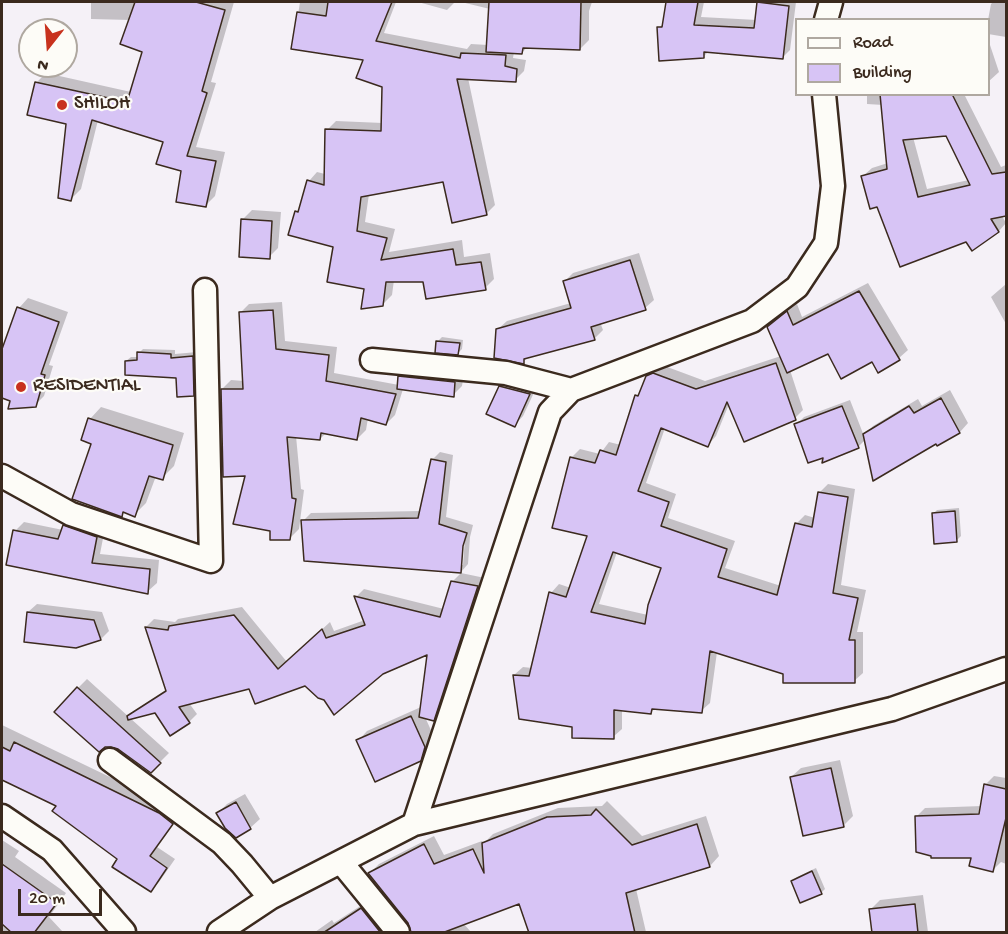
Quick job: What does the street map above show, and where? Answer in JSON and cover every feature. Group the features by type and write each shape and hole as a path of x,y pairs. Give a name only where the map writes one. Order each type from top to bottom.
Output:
{"street":[{"path":"827,18 831,2"},
{"path":"414,824 550,412 571,390 752,321 797,287 826,243 833,186 824,96"},
{"path":"2,476 71,514 211,561 205,290"},
{"path":"372,360 506,373 571,390"},
{"path":"219,933 270,898 414,824 892,709 1006,669"},
{"path":"110,760 222,843 270,898"},
{"path":"2,816 52,850 124,933"},
{"path":"342,862 398,933"}],"building":[{"path":"135,2 196,2 225,10 202,91 207,93 187,156 216,161 206,207 176,202 181,171 156,164 163,142 92,120 71,201 58,198 66,124 27,115 35,82 127,102 142,52 120,44"},
{"path":"328,2 392,2 376,41 460,58 461,53 506,55 505,66 517,69 516,82 457,79 487,215 452,223 443,182 361,197 357,231 387,238 381,260 453,249 456,265 481,262 486,290 426,299 423,282 386,282 383,306 361,309 364,289 327,282 333,247 288,235 295,211 298,212 307,180 324,185 325,129 381,131 382,87 356,78 363,60 291,49 297,12 326,16"},
{"path":"489,2 581,2 580,50 523,48 522,54 486,52"},
{"path":"666,2 698,2 694,25 754,28 757,2 789,6 783,59 704,52 704,58 659,61 657,27 662,27"},
{"path":"880,96 953,96 992,174 1006,172 1006,216 991,219 999,232 972,251 966,242 900,267 877,207 870,209 861,176 887,169","holes":["946,136 970,185 918,197 903,140"]},
{"path":"241,219 272,221 270,259 239,257"},
{"path":"630,260 646,310 591,327 595,340 524,359 524,364 494,358 496,329 571,308 563,281"},
{"path":"859,291 900,360 878,373 872,362 841,379 828,354 787,373 767,327 787,311 793,325"},
{"path":"17,307 59,322 41,374 45,375 36,407 8,409 10,401 2,398 2,349"},
{"path":"273,310 276,349 329,355 326,381 396,394 386,425 361,418 357,440 321,433 320,440 287,437 292,498 296,499 290,540 270,540 270,531 233,524 245,476 223,477 221,389 243,389 239,312"},
{"path":"436,341 460,343 458,355 435,353"},
{"path":"137,352 171,354 171,358 193,356 194,396 177,397 176,378 125,375 125,361 137,360"},
{"path":"776,363 796,420 744,442 727,402 708,447 661,428 638,491 669,502 661,526 727,549 718,577 777,595 795,523 812,527 818,492 848,497 833,593 858,598 849,640 855,640 855,683 783,683 783,674 710,651 702,713 652,709 651,714 614,710 614,739 572,738 572,727 519,719 513,675 529,676 549,592 566,597 587,536 552,528 570,457 595,463 600,450 616,455 635,395 638,396 646,376 653,373 696,389","holes":["613,552 661,568 648,605 645,624 591,612"]},
{"path":"398,376 455,382 454,397 397,389"},
{"path":"499,386 530,394 515,427 486,414"},
{"path":"941,398 960,433 937,446 936,444 873,481 863,434 909,406 914,413"},
{"path":"842,406 859,448 822,463 823,458 808,463 794,424"},
{"path":"88,418 173,445 163,480 149,476 135,517 123,512 122,517 72,499 91,444 81,440"},
{"path":"431,459 446,462 439,524 467,533 463,546 461,573 304,561 301,520 418,518"},
{"path":"955,511 957,542 934,544 932,513"},
{"path":"63,525 97,537 92,563 150,569 148,594 6,565 13,530 58,539"},
{"path":"451,581 478,586 434,721 419,717 427,655 383,674 334,715 324,700 318,698 305,686 255,704 249,689 179,707 190,723 170,736 155,713 128,720 127,716 166,691 145,627 168,630 169,626 234,615 278,669 322,629 326,638 365,625 354,596 440,617"},
{"path":"27,612 94,620 101,640 76,648 24,642"},
{"path":"77,687 161,763 151,773 118,749 105,747 99,752 54,712"},
{"path":"411,716 425,747 421,761 375,782 356,740"},
{"path":"14,742 159,813 173,824 150,856 167,868 151,892 112,867 117,859 52,811 56,806 2,780 2,747 10,751"},
{"path":"831,768 844,827 803,836 790,777"},
{"path":"984,784 1006,789 1006,818 993,872 969,866 971,858 931,858 931,856 916,852 915,816 979,814"},
{"path":"236,802 251,829 236,838 225,828 216,813"},
{"path":"596,809 632,845 697,824 710,867 626,893 635,933 529,933 519,904 442,933 411,933 408,923 368,873 424,844 434,864 473,849 484,873 482,843 547,817 591,815"},
{"path":"2,864 57,903 34,933 12,933 2,924"},
{"path":"812,871 822,894 800,903 791,881"},
{"path":"915,904 918,933 872,933 869,909"},
{"path":"361,908 381,933 323,933"}],"place":[{"name":"SHILOH","path":"62,105"},
{"name":"RESIDENTIAL","path":"21,387"}]}
